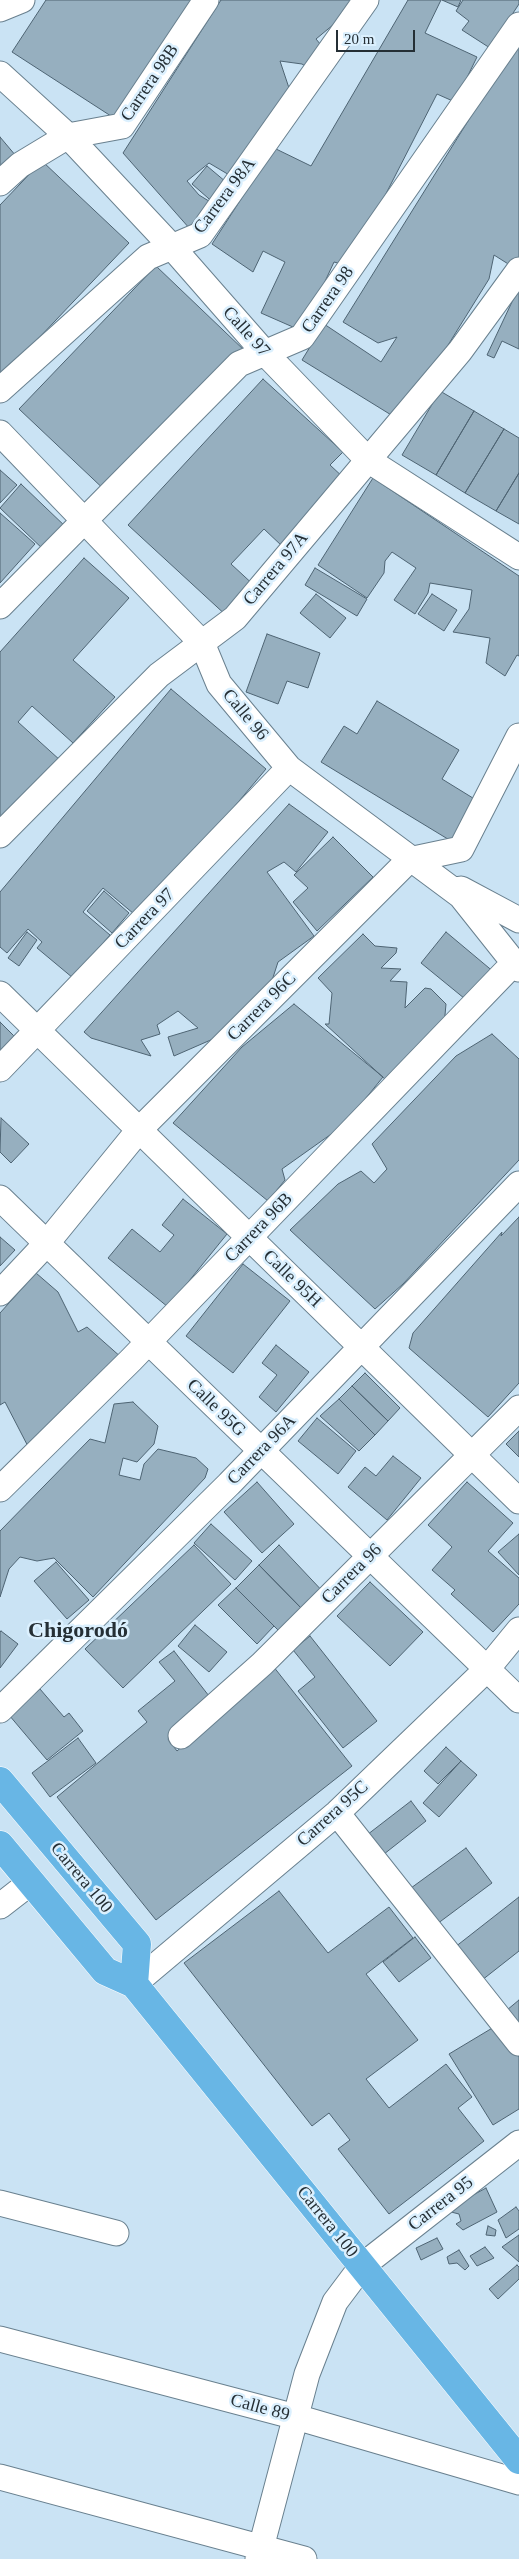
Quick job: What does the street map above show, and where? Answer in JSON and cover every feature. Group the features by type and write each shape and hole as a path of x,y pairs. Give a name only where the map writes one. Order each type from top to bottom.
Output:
{"highway":[{"name":"Carrera 100","path":"0,1781 137,1944 134,1984"},
{"name":"Carrera 100","path":"0,1845 105,1971 134,1984 519,2460"}],"street":[{"path":"0,9 22,0"},
{"name":"Carrera 98B","path":"0,184 20,165 68,136 122,126 206,0"},
{"name":"Carrera 98A","path":"0,390 148,257 200,235 366,0"},
{"name":"Carrera 98","path":"0,606 239,364 302,337 519,25"},
{"name":"Calle 97","path":"0,74 68,136 172,247 264,352 368,460 519,557"},
{"name":"Carrera 97A","path":"0,835 159,675 235,618 460,351 519,270"},
{"name":"Calle 96","path":"0,433 83,522 202,643 219,684 289,768 409,860 461,896 517,966"},
{"path":"409,860 461,849 519,736"},
{"name":"Carrera 97","path":"0,1069 289,768"},
{"path":"409,860 519,920"},
{"name":"Carrera 96C","path":"0,1293 46,1244 139,1130 409,860"},
{"name":"Carrera 96B","path":"0,1489 148,1342 517,966"},
{"name":"Calle 95H","path":"0,994 519,1501"},
{"name":"Carrera 96A","path":"0,1710 261,1451 519,1184"},
{"name":"Calle 95G","path":"0,1198 519,1700"},
{"name":"Carrera 96","path":"181,1736 262,1664 519,1408"},
{"name":"Carrera 95C","path":"134,1984 337,1813 486,1669 519,1630"},
{"path":"337,1813 519,2043"},
{"path":"0,1906 31,1882"},
{"name":"Carrera 95","path":"260,2553 307,2374 335,2302 362,2266 519,2143"},
{"path":"0,2203 116,2233"},
{"name":"Calle 89","path":"0,2339 296,2417 519,2482"},
{"path":"0,2477 260,2553 304,2559"}],"building":[{"path":"46,0 192,0 114,118 12,52"},
{"path":"221,0 363,0 316,39 326,51 313,71 302,64 280,61 291,94 236,179 209,163 187,181 199,195 217,206 190,229 123,153"},
{"path":"408,0 441,0 425,33 477,57 455,102 437,94 349,266 334,262 302,331 261,313 285,262 263,251 253,272 212,244 274,148 311,166"},
{"path":"442,0 461,0 458,7"},
{"path":"463,0 519,0 519,4 490,48 462,30 469,21 456,11"},
{"path":"519,39 519,258 513,267 494,255 489,279 401,421 302,360 324,324 381,362 397,337 378,343 343,322"},
{"path":"0,137 16,156 0,170"},
{"path":"42,161 129,243 0,379 0,205"},
{"path":"207,166 232,187 216,205 192,184"},
{"path":"156,266 246,352 110,495 19,409"},
{"path":"519,287 519,349 502,341 494,358 487,355"},
{"path":"263,379 343,452 330,465 345,479 282,546 264,529 231,564 257,588 229,618 128,525"},
{"path":"440,391 474,411 436,475 402,455"},
{"path":"474,411 504,429 465,493 436,475"},
{"path":"504,429 519,438 519,473 496,511 465,493"},
{"path":"0,470 17,485 0,503"},
{"path":"519,473 519,524 496,511"},
{"path":"373,478 519,576 519,656 517,655 505,676 486,663 490,638 453,632 469,609 472,590 430,583 428,593 415,614 394,600 416,568 392,552 385,561 384,573 367,598 318,565"},
{"path":"21,484 68,529 46,552 0,508"},
{"path":"0,513 35,544 0,583"},
{"path":"84,558 129,598 73,660 115,697 73,743 32,706 18,722 61,761 0,829 0,652"},
{"path":"315,568 367,599 357,616 305,585"},
{"path":"316,594 346,618 330,638 300,613"},
{"path":"432,594 457,610 444,631 418,614"},
{"path":"267,634 320,653 308,688 287,681 278,704 246,692"},
{"path":"171,689 266,769 140,919 103,888 83,912 110,935 73,978 37,948 42,942 28,929 7,953 0,947 0,892"},
{"path":"377,701 459,750 442,779 481,803 456,844 321,762 344,726 357,734"},
{"path":"289,804 328,832 296,872 284,862 267,872 314,936 278,962 267,996 229,1032 174,1056 168,1037 198,1028 178,1011 157,1025 160,1034 141,1040 151,1056 91,1038 84,1032"},
{"path":"333,837 373,877 317,931 293,902 308,888 294,875"},
{"path":"104,891 129,913 112,933 87,911"},
{"path":"27,932 37,940 19,966 8,958"},
{"path":"446,932 495,973 470,1003 421,963"},
{"path":"363,934 375,946 397,948 396,953 381,968 401,969 390,981 407,982 405,1008 425,988 431,989 446,1004 444,1026 387,1081 325,1024 329,1024 332,993 318,978"},
{"path":"294,1004 383,1077 344,1125 282,1169 285,1180 268,1201 173,1123 242,1047"},
{"path":"0,1022 16,1038 0,1053"},
{"path":"492,1034 519,1059 519,1160 403,1284 375,1309 290,1230 338,1184 361,1171 374,1183 387,1169 372,1144 456,1056"},
{"path":"1,1118 29,1144 11,1163 0,1152"},
{"path":"183,1199 227,1234 168,1307 108,1258 132,1229 160,1252 174,1235 162,1225"},
{"path":"519,1217 519,1383 488,1417 409,1348 413,1333 502,1232 501,1236"},
{"path":"0,1237 15,1250 0,1266"},
{"path":"243,1264 290,1301 233,1373 186,1336"},
{"path":"36,1273 58,1292 78,1332 87,1327 122,1358 33,1456 5,1402 0,1405 0,1313"},
{"path":"276,1345 309,1372 276,1412 259,1397 277,1375 262,1363"},
{"path":"365,1373 400,1408 388,1421 352,1386"},
{"path":"352,1386 388,1421 375,1435 339,1399"},
{"path":"339,1399 375,1435 359,1451 320,1416"},
{"path":"133,1402 158,1426 154,1444 137,1462 123,1458 119,1475 140,1480 144,1464 158,1449 196,1458 208,1469 205,1478 93,1597 54,1558 37,1561 20,1557 9,1569 0,1597 0,1531 90,1439 105,1443 114,1404"},
{"path":"317,1418 356,1451 338,1474 298,1441"},
{"path":"519,1431 519,1457 506,1444"},
{"path":"393,1456 421,1478 387,1520 348,1487 365,1467 376,1476"},
{"path":"257,1482 294,1524 262,1553 224,1512"},
{"path":"467,1482 513,1523 488,1551 519,1578 519,1604 493,1632 451,1594 455,1590 432,1570 452,1547 428,1525"},
{"path":"211,1524 252,1561 235,1580 194,1543"},
{"path":"519,1534 519,1575 498,1552"},
{"path":"194,1545 231,1584 123,1688 85,1649"},
{"path":"279,1545 327,1596 302,1609 259,1565"},
{"path":"56,1562 89,1600 67,1619 34,1581"},
{"path":"259,1565 302,1609 279,1631 236,1588"},
{"path":"370,1582 423,1632 390,1666 337,1616"},
{"path":"236,1588 274,1626 257,1644 218,1605"},
{"path":"195,1625 227,1652 209,1672 178,1646"},
{"path":"0,1632 18,1644 0,1668"},
{"path":"310,1636 377,1721 343,1748 298,1691 315,1677 293,1650"},
{"path":"174,1651 209,1696 168,1739 177,1751 273,1666 352,1766 156,1920 57,1797 147,1722 138,1711 175,1681 159,1662"},
{"path":"40,1689 64,1717 69,1713 83,1731 47,1760 9,1715"},
{"path":"78,1738 96,1763 50,1797 32,1773"},
{"path":"446,1747 461,1761 438,1784 424,1771"},
{"path":"461,1761 477,1775 439,1817 423,1803"},
{"path":"411,1801 426,1821 379,1858 363,1838"},
{"path":"466,1848 492,1883 437,1924 411,1888"},
{"path":"279,1891 328,1953 389,1907 413,1938 366,1974 418,2040 366,2079 389,2108 446,2064 472,2097 458,2108 484,2141 389,2214 338,2149 350,2140 329,2113 312,2126 184,1963"},
{"path":"519,1897 519,1951 477,1984 450,1951"},
{"path":"415,1937 431,1958 399,1982 383,1962"},
{"path":"519,2000 519,2037 501,2015"},
{"path":"499,2024 519,2057 519,2109 493,2125 449,2054"},
{"path":"486,2188 497,2212 463,2230 456,2224 461,2221 459,2214 451,2212 451,2207"},
{"path":"516,2207 519,2211 519,2229 506,2238 498,2220"},
{"path":"488,2226 496,2230 495,2236 486,2235"},
{"path":"519,2235 519,2262 502,2247"},
{"path":"437,2238 443,2249 421,2260 416,2248"},
{"path":"485,2247 494,2258 477,2266 470,2256"},
{"path":"459,2250 469,2266 465,2270 457,2263 449,2264 447,2257"},
{"path":"517,2265 519,2267 519,2279 498,2299 489,2289"}],"district":[{"name":"Chigorodó","path":"78,1631"}]}
